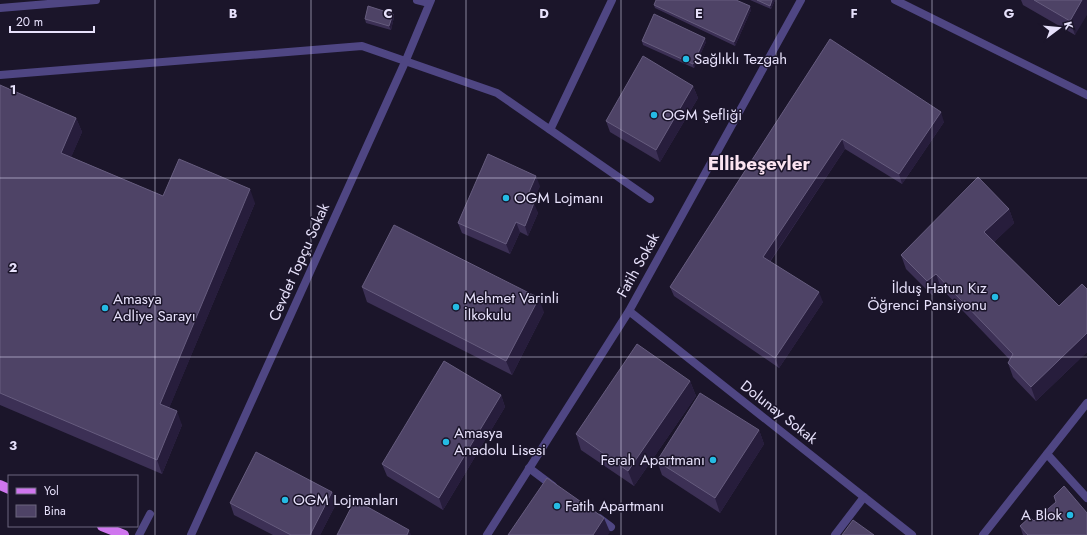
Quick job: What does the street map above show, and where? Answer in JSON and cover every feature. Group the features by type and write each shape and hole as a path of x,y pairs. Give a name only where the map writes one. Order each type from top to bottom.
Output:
{"main road":[{"path":"104,527 124,535"}],"street":[{"path":"0,8 96,0"},
{"path":"417,0 430,2"},
{"path":"550,130 612,0"},
{"name":"Fatih Sokak","path":"487,535 629,311 801,0"},
{"path":"895,0 1087,95"},
{"name":"Cevdet Topçu Sokak","path":"191,535 406,60 430,2"},
{"path":"0,75 362,46 406,60 497,93 650,199"},
{"name":"Dolunay Sokak","path":"629,311 912,535"},
{"path":"983,535 1087,403"},
{"path":"1047,454 1087,498"},
{"path":"529,468 561,491"},
{"path":"835,535 864,497"},
{"path":"592,513 611,527"},
{"path":"139,535 150,514"}],"building":[{"path":"656,0 736,0 750,6 734,42 654,5"},
{"path":"757,0 772,0 770,6"},
{"path":"1034,0 1082,0 1070,21"},
{"path":"368,6 393,14 389,26 365,19"},
{"name":"OGM Şefliği","path":"654,14 705,38 693,64 642,41"},
{"path":"830,39 941,112 899,174 842,139 763,257 819,292 775,358 670,287"},
{"name":"OGM Şefliği","path":"643,56 693,86 656,150 606,121"},
{"name":"Amasya Adliye Sarayı","path":"0,85 76,118 61,153 163,196 179,159 250,189 160,404 177,411 157,460 0,393"},
{"name":"OGM Lojmanı","path":"488,154 536,176 526,199 534,203 525,226 516,222 506,244 458,223"},
{"name":"İlduş Hatun Kız Öğrenci Pansiyonu","path":"978,177 1009,209 984,232 1059,306 1082,284 1087,289 1087,333 1031,387 1008,363 1013,354 936,274 927,281 901,255"},
{"name":"Mehmet Varinli İlkokulu","path":"394,225 539,298 506,361 362,287"},
{"path":"637,344 690,381 628,471 576,434"},
{"name":"Amasya Anadolu Lisesi","path":"444,361 501,395 439,498 382,464"},
{"name":"Ferah Apartmanı","path":"700,393 759,430 715,498 657,461"},
{"name":"OGM Lojmanları","path":"256,452 332,492 310,535 291,535 230,503"},
{"name":"Fatih Apartmanı","path":"547,478 604,518 593,535 508,535"},
{"name":"A Blok","path":"1064,486 1087,513 1087,535 1028,535 1020,526 1030,517 1034,521 1056,502 1054,496"},
{"path":"355,500 409,530 407,535 337,535"},
{"path":"853,520 874,535 842,535"}],"place":[{"name":"Sağlıklı Tezgah","path":"686,59"},
{"name":"OGM Şefliği","path":"654,115"},
{"name":"OGM Lojmanı","path":"506,198"},
{"name":"İlduş Hatun Kız Öğrenci Pansiyonu","path":"995,297"},
{"name":"Mehmet Varinli İlkokulu","path":"456,307"},
{"name":"Amasya Adliye Sarayı","path":"105,308"},
{"name":"Amasya Anadolu Lisesi","path":"446,442"},
{"name":"Ferah Apartmanı","path":"713,460"},
{"name":"OGM Lojmanları","path":"285,500"},
{"name":"Fatih Apartmanı","path":"557,506"},
{"name":"A Blok","path":"1070,515"}],"district":[{"name":"Ellibeşevler","path":"759,163"}]}
